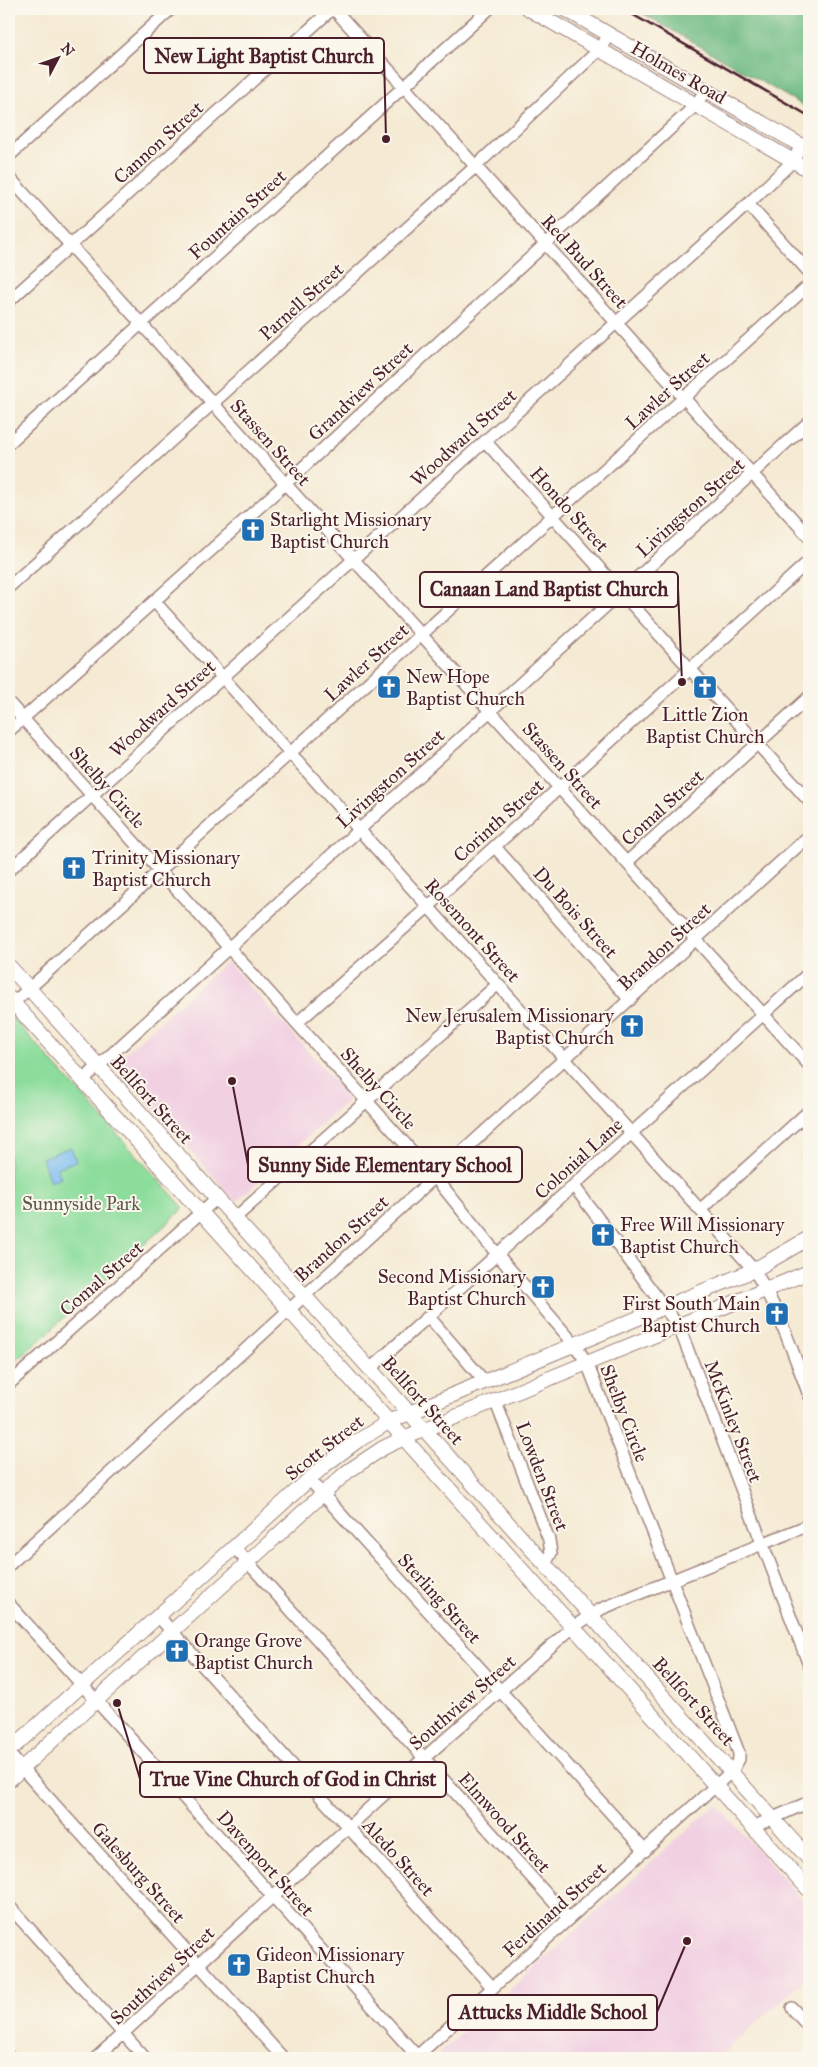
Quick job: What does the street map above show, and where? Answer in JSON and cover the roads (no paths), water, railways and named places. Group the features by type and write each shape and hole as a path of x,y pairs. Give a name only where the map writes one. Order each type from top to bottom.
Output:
{"main road":[{"name":"Holmes Road","path":"529,9 601,48 809,170"},
{"name":"Holmes Road","path":"565,9 805,147"},
{"name":"Bellfort Street","path":"9,966 809,1859"},
{"name":"Bellfort Street","path":"11,1000 809,1890"},
{"name":"Scott Street","path":"9,1752 342,1451 390,1421 754,1270 809,1238"},
{"name":"Scott Street","path":"9,1780 347,1472 365,1459 404,1438 809,1272"},
{"path":"505,1551 521,1537"},
{"path":"646,1707 661,1693"}],"street":[{"path":"9,156 171,9"},
{"name":"Red Bud Street","path":"333,9 809,537"},
{"name":"Cannon Street","path":"9,301 333,9"},
{"name":"Fountain Street","path":"9,443 488,9"},
{"name":"Parnell Street","path":"9,587 476,166 601,48 609,34"},
{"name":"Grandview Street","path":"9,731 155,602 546,245 698,104 705,90"},
{"name":"Woodward Street","path":"9,870 617,323 748,204 805,147"},
{"name":"Stassen Street","path":"9,177 809,1065"},
{"path":"748,204 809,272"},
{"name":"Lawler Street","path":"11,1000 29,989 161,872 809,285"},
{"name":"Livingston Street","path":"83,1080 809,422"},
{"name":"Hondo Street","path":"485,441 809,801"},
{"name":"Corinth Street","path":"297,1022 495,847 809,561"},
{"name":"Rosemont Street","path":"155,602 754,1270 767,1290 809,1395"},
{"name":"Comal Street","path":"627,862 809,697"},
{"name":"Shelby Circle","path":"9,703 435,1177 497,1254 575,1345 587,1363 736,1746 739,1758 732,1771"},
{"name":"Brandon Street","path":"9,1565 809,836"},
{"name":"Du Bois Street","path":"495,847 630,1000"},
{"name":"Colonial Lane","path":"370,1369 809,973"},
{"path":"235,1218 498,984"},
{"path":"700,1209 809,1111"},
{"name":"McKinley Street","path":"574,1186 678,1327 809,1665"},
{"name":"Comal Street","path":"9,1384 217,1198"},
{"path":"429,1317 484,1382"},
{"name":"Lowden Street","path":"495,1400 550,1540 551,1553 545,1564"},
{"name":"Sterling Street","path":"309,1479 645,1851"},
{"name":"Southview Street","path":"96,2058 424,1758 573,1627 590,1615 809,1525"},
{"name":"Elmwood Street","path":"234,1548 569,1919"},
{"name":"Davenport Street","path":"9,1604 416,2057"},
{"name":"Aledo Street","path":"158,1616 493,1988"},
{"name":"Galesburg Street","path":"9,1752 21,1768 283,2058"},
{"path":"716,1785 732,1771"},
{"name":"Ferdinand Street","path":"416,2057 716,1785"},
{"path":"752,1827 809,1802"},
{"path":"9,1906 145,2058"},
{"path":"792,2008 809,2027"}],"water":[{"path":"71,1147 76,1161 57,1168 61,1178 50,1182 42,1158"}],"railway":[{"path":"623,9 809,116"}],"place":[{"name":"New Light Baptist Church","path":"386,139"},
{"name":"Starlight Missionary Baptist Church","path":"253,530"},
{"name":"Canaan Land Baptist Church","path":"682,682"},
{"name":"New Hope Baptist Church","path":"389,687"},
{"name":"Little Zion Baptist Church","path":"705,687"},
{"name":"Trinity Missionary Baptist Church","path":"74,868"},
{"name":"New Jerusalem Missionary Baptist Church","path":"632,1026"},
{"name":"Sunny Side Elementary School","path":"232,1081"},
{"name":"Free Will Missionary Baptist Church","path":"603,1235"},
{"name":"Second Missionary Baptist Church","path":"543,1287"},
{"name":"First South Main Baptist Church","path":"777,1314"},
{"name":"Orange Grove Baptist Church","path":"177,1651"},
{"name":"True Vine Church of God in Christ","path":"117,1703"},
{"name":"Attucks Middle School","path":"687,1941"},
{"name":"Gideon Missionary Baptist Church","path":"239,1965"}],"park label":[{"name":"Sunnyside Park","path":"81,1203"}]}
